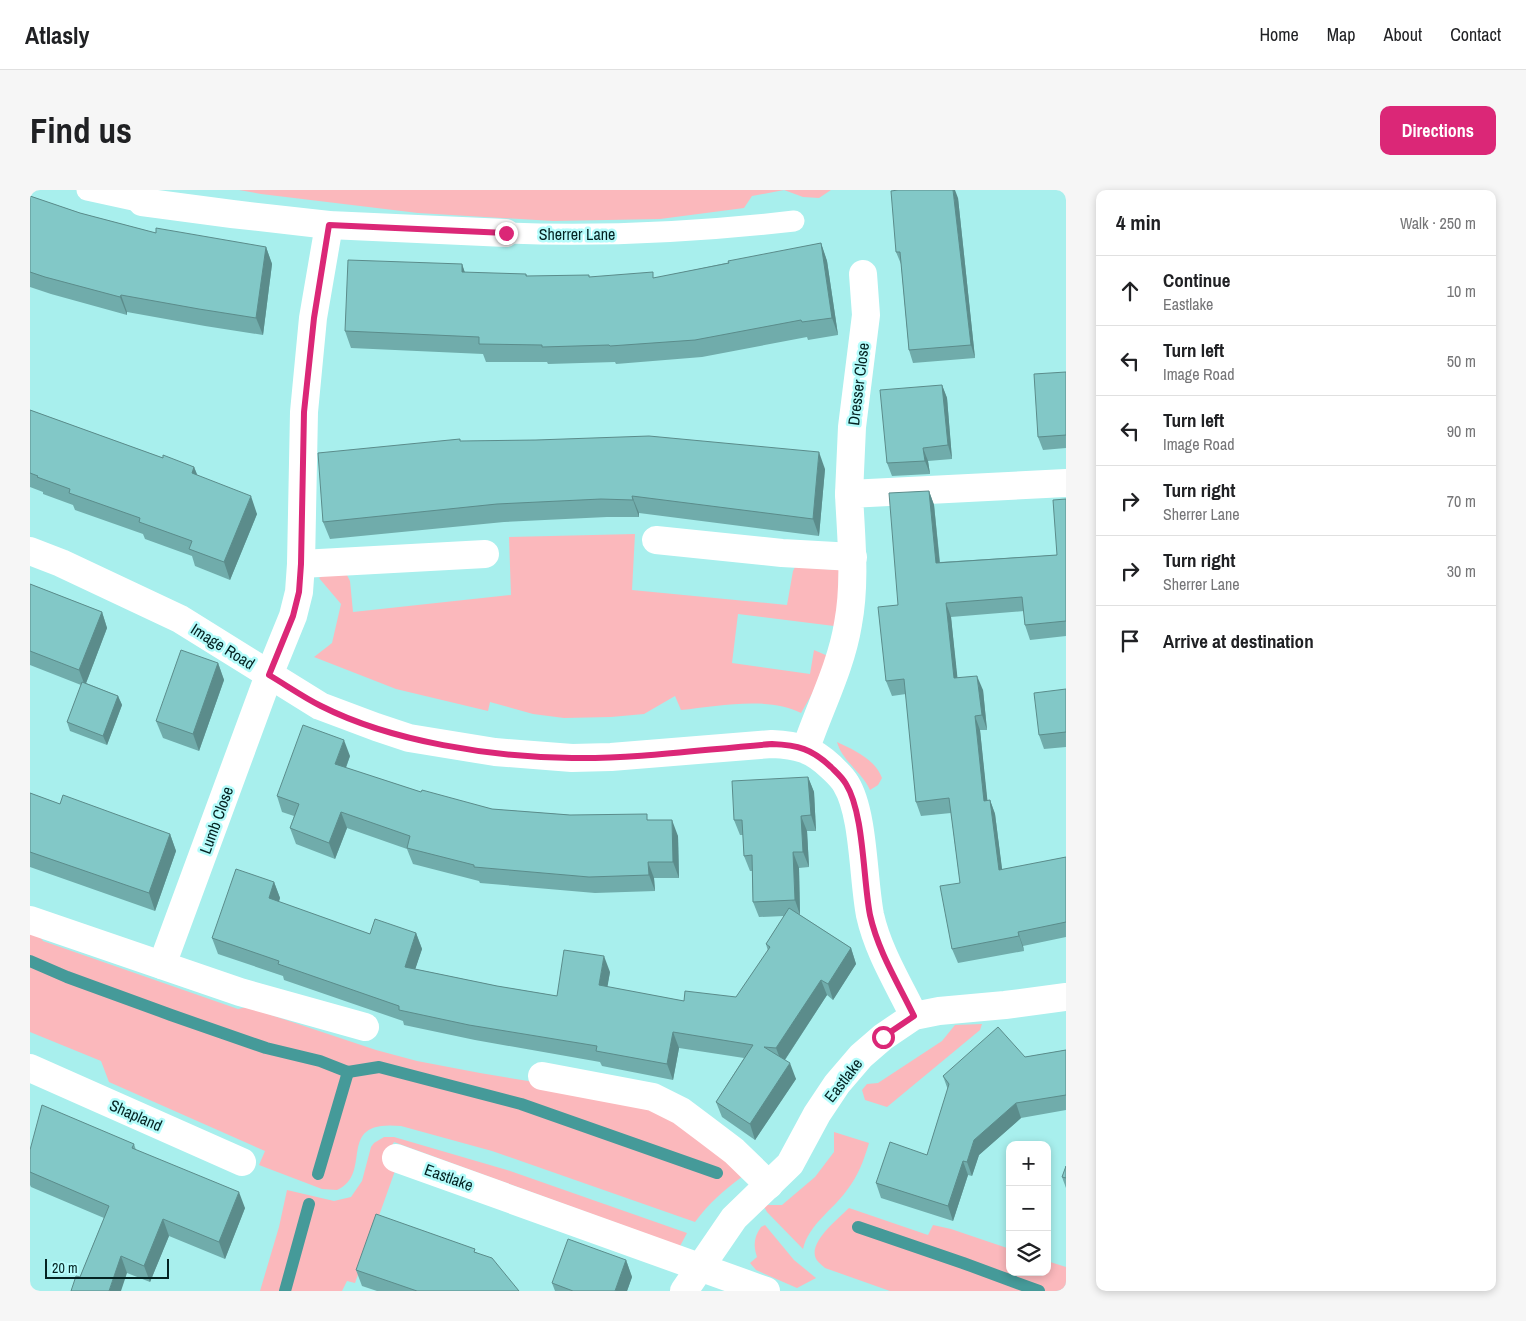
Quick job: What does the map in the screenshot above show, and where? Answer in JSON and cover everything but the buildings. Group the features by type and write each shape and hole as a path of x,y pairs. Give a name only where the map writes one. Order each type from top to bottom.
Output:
{"street":[{"name":"Sherrer Lane","path":"142,202 329,225 506,233"},
{"path":"269,675 293,616 299,592 304,412 314,318 329,225"},
{"name":"Dresser Close","path":"806,748 844,644 851,604 853,557 849,494 853,418 866,316 863,274"},
{"path":"849,494 1066,483"},
{"path":"656,540 782,553 853,557"},
{"name":"Image Road","path":"30,551 61,563 180,619 320,706 409,738 495,752 572,758 772,744 791,744 806,748 838,773 852,797 858,826 870,915 883,955 914,1016"},
{"path":"301,564 485,554"},
{"name":"Lumb Close","path":"162,965 269,675"},
{"path":"30,920 240,992 364,1027"},
{"name":"Eastlake","path":"684,1291 734,1218 790,1164 825,1102 850,1068 872,1046 914,1016 939,1011 1066,997"},
{"name":"Shapland","path":"30,1068 242,1162"},
{"path":"542,1076 653,1097 681,1111 705,1128 734,1151 769,1185"},
{"name":"Eastlake","path":"396,1158 699,1267"},
{"path":"699,1267 766,1291"}],"lane":[{"name":"Sherrer Lane","path":"87,190 142,202"},
{"name":"Sherrer Lane","path":"506,233 638,234 722,229 794,221"}],"shaded area":[{"path":"239,190 784,190 752,196 744,208 660,219 553,221 418,213"},
{"path":"784,190 831,190 819,198 803,197"},
{"path":"635,534 632,590 787,605 795,567 839,570 838,601 834,626 738,614 732,663 810,674 814,650 828,656 812,694 801,713 774,705 758,704 681,710 675,696 644,714 611,717 564,718 533,714 490,702 488,711 396,689 314,657 332,643 341,604 319,578 324,575 347,575 350,581 353,612 511,595 509,537"},
{"path":"837,742 863,756 874,765 882,778 878,785 870,790 843,755"},
{"path":"30,928 35,930 43,941 238,1009 247,1007 376,1050 417,1061 534,1082 657,1111 681,1124 743,1176 717,1197 695,1222 492,1151 401,1126 380,1126 368,1131 361,1139 353,1172 348,1182 337,1190 322,1189 259,1165 265,1151 109,1082 101,1061 30,1032"},
{"path":"982,1024 980,1030 887,1107 865,1100 862,1090 867,1084 878,1083 942,1041 955,1025"},
{"path":"834,1132 869,1143 863,1162 851,1185 810,1232 803,1249 767,1212 763,1205 782,1205 815,1177 834,1152"},
{"path":"384,1137 394,1137 507,1170 687,1233 679,1248 669,1242 394,1142 383,1162 396,1168 355,1283 347,1281 342,1291 260,1291 279,1227 287,1190 334,1201 351,1197 362,1181 371,1147"},
{"path":"849,1208 928,1235 933,1225 951,1229 1006,1248 1006,1276 1051,1276 1051,1262 1066,1267 1066,1291 890,1291 825,1268 816,1258 815,1250 821,1236"},
{"path":"765,1225 794,1260 816,1278 797,1288 756,1270 750,1263 757,1257 755,1245 757,1234 761,1227"}],"waterway":[{"path":"30,961 67,977 266,1048 320,1061 348,1072 379,1067 521,1104 717,1173"},
{"path":"318,1174 348,1072"},
{"path":"285,1291 309,1204"},
{"path":"858,1227 1039,1291"}],"route":[{"path":"506,233 329,225 314,318 304,412 299,592 293,616 269,675 320,706 376,727 409,738 495,752 572,758 611,757 772,744 791,744 806,748 838,773 852,797 858,826 870,915 883,955 914,1016 883,1037"}]}
